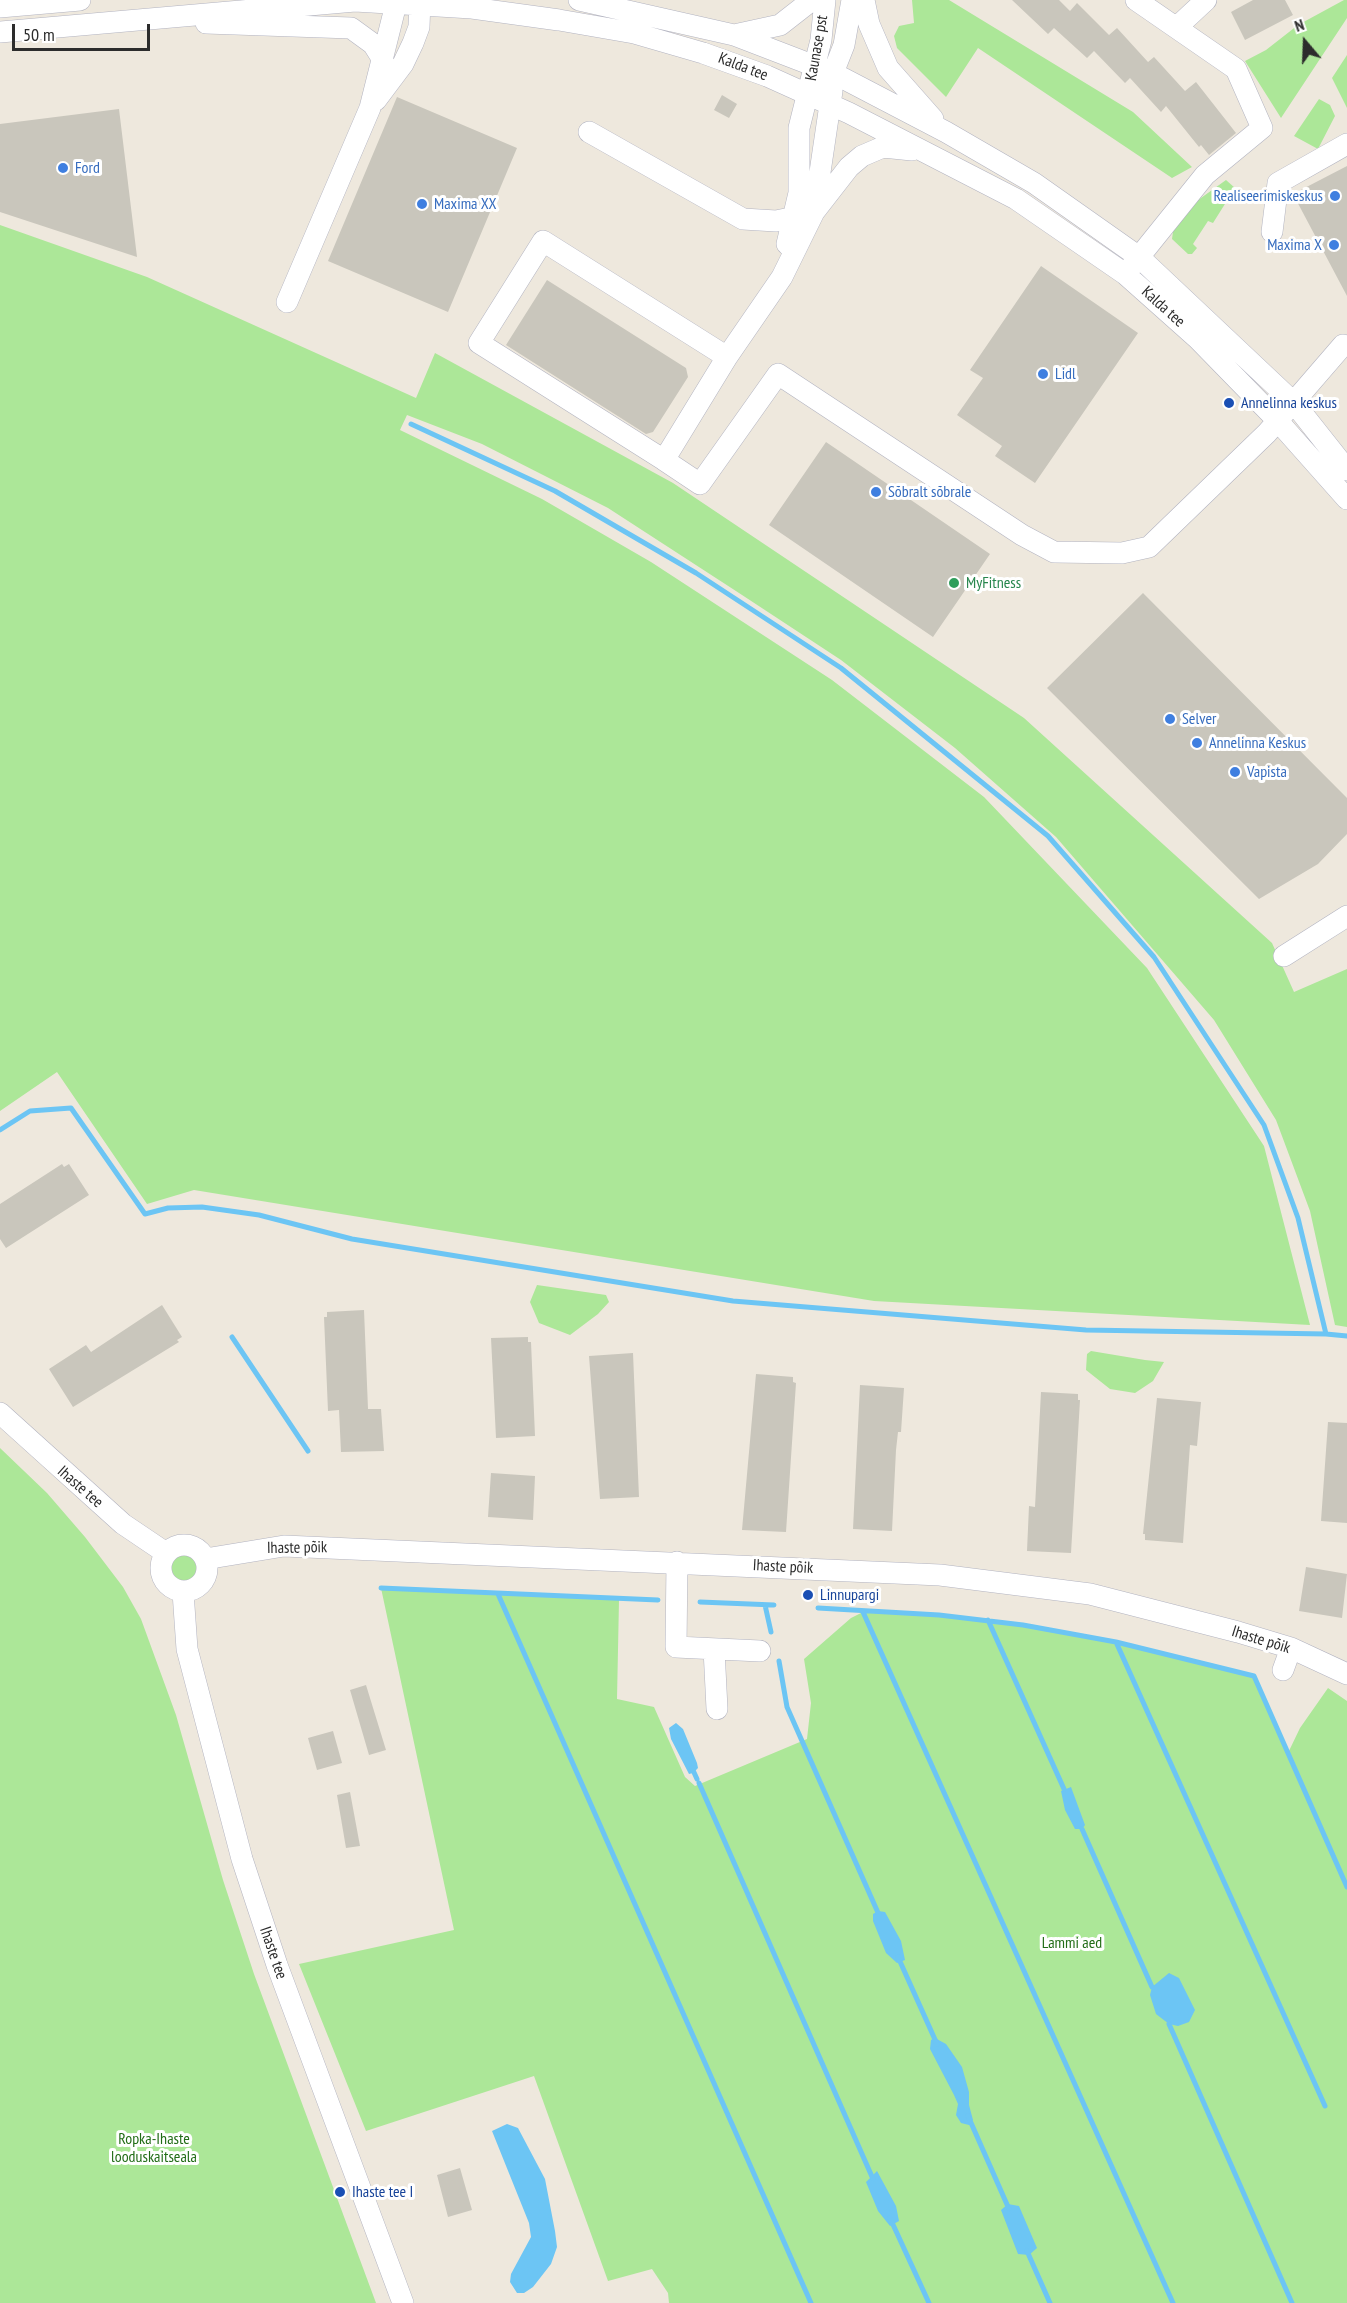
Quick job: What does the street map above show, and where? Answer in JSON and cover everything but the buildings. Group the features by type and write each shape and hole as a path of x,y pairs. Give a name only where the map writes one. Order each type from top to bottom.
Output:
{"street":[{"path":"0,7 80,0"},
{"name":"Kalda tee","path":"579,0 734,35 824,70 946,132 1034,183 1139,257 1294,403 1347,470"},
{"path":"734,35 780,25 812,0"},
{"name":"Kaunase pst","path":"808,94 822,85 825,0"},
{"name":"Kaunase pst","path":"824,70 844,45 852,0"},
{"path":"864,0 869,24 888,68 946,132"},
{"path":"1125,274 1172,213 1205,176 1262,128 1236,69 1136,0"},
{"path":"1176,27 1206,0"},
{"path":"56,1 61,28"},
{"name":"Kalda tee","path":"0,32 337,1 421,2 526,15 634,33 704,53 831,104 1016,199 1125,274 1198,339 1276,419 1347,499"},
{"path":"287,302 370,108 397,2"},
{"path":"370,108 403,64 419,27 421,2"},
{"path":"180,15 213,25 351,27 373,44 383,60"},
{"path":"664,460 763,301 782,277 804,215 831,104 824,70"},
{"path":"804,215 799,128 808,94"},
{"path":"589,132 743,219 776,221 804,215 862,156 883,147 901,147 930,154"},
{"path":"1272,232 1278,183 1347,144"},
{"path":"727,357 543,242 479,343 700,484 778,374 1030,539 1054,552 1122,553 1149,547 1267,433 1276,419 1294,403 1343,345 1347,346"},
{"path":"1284,956 1347,916"},
{"name":"Ihaste tee","path":"0,1413 123,1524 166,1552"},
{"path":"179,1545 187,1545 201,1552 205,1559 207,1574 203,1581 198,1587 183,1592 169,1587 160,1574 162,1559 166,1552 179,1545"},
{"name":"Ihaste põik","path":"205,1559 246,1550 284,1546 940,1575 1090,1594 1291,1648 1347,1674"},
{"path":"677,1562 676,1647 759,1651"},
{"name":"Ihaste tee","path":"183,1592 187,1649 242,1859 277,1965 403,2303"},
{"path":"1283,1670 1291,1648"},
{"path":"714,1649 717,1709"}],"green space":[{"path":"912,0 949,0 1133,112 1192,167 1172,178 978,48 946,97 897,48 894,36 899,26 914,23"},
{"path":"1347,0 1347,18 1281,118 1245,61 1266,50 1298,25"},
{"path":"1347,55 1347,108 1332,78"},
{"path":"1319,99 1330,105 1335,116 1318,149 1294,136"},
{"path":"1226,180 1235,188 1213,223 1208,221 1193,244 1197,248 1192,254 1188,254 1172,239 1174,225 1187,208"},
{"path":"0,225 147,277 416,398 435,353 673,483 1024,718 1272,943 1294,992 1347,969 1347,1327 1335,1325 1310,1211 1276,1120 1214,1020 1056,837 955,748 841,660 739,593 608,508 482,444 407,415 400,430 542,499 651,562 832,680 984,797 1147,968 1264,1146 1310,1325 874,1301 194,1190 147,1204 57,1072 0,1111"},
{"path":"537,1285 606,1295 609,1302 598,1314 570,1335 539,1323 530,1302"},
{"path":"1091,1351 1164,1362 1153,1381 1135,1393 1110,1389 1086,1370 1087,1354"},
{"name":"Ropka-Ihaste looduskaitseala","path":"0,1448 47,1493 85,1537 123,1587 141,1619 176,1715 223,1880 254,1974 376,2303 0,2303"},
{"path":"184,1549 196,1555 202,1567 196,1579 184,1585 172,1579 166,1567 172,1555"},
{"name":"Lammi aed","path":"381,1588 619,1600 617,1699 654,1707 685,1777 695,1786 807,1739 811,1703 804,1659 851,1618 863,1612 939,1615 1023,1625 1116,1642 1254,1676 1288,1753 1300,1728 1328,1688 1347,1701 1347,2303 669,2303 668,2293 652,2269 608,2281 534,2076 366,2131 299,1964 454,1930"}],"water":[{"path":"676,1723 683,1729 697,1763 698,1768 693,1773 689,1774 671,1739 669,1728"},
{"path":"1071,1787 1085,1825 1082,1829 1075,1829 1065,1810 1061,1791"},
{"path":"878,1911 885,1912 901,1941 905,1960 897,1963 886,1953 873,1921 873,1914"},
{"path":"1169,1973 1179,1978 1195,2010 1189,2022 1178,2026 1169,2024 1156,2014 1150,1995 1152,1987"},
{"path":"935,2038 946,2044 962,2067 973,2120 969,2125 961,2123 956,2115 958,2104 930,2049 931,2040"},
{"path":"507,2124 518,2128 545,2179 557,2247 551,2264 533,2287 524,2293 517,2293 510,2282 511,2274 531,2237 529,2223 492,2131"},
{"path":"877,2171 896,2206 899,2221 890,2226 878,2211 866,2182"},
{"path":"1008,2204 1019,2206 1037,2248 1029,2255 1018,2254 1001,2210"}],"waterway":[{"path":"411,424 555,491 696,573 841,668 1048,836 1154,957 1264,1125 1298,1218 1326,1334 1347,1336"},
{"path":"0,1130 30,1111 71,1108 145,1214 168,1208 202,1207 259,1215 352,1239 733,1301 1086,1330 1326,1334"},
{"path":"232,1337 308,1451"},
{"path":"381,1588 658,1600"},
{"path":"498,1594 811,2303"},
{"path":"700,1602 774,1605"},
{"path":"765,1605 771,1632"},
{"path":"818,1608 939,1615 1023,1625 1116,1642 1254,1676 1347,1887"},
{"path":"863,1612 1173,2303"},
{"path":"988,1620 1064,1789"},
{"path":"1116,1642 1325,2106"},
{"path":"779,1661 787,1707 879,1915"},
{"path":"692,1768 697,1779"},
{"path":"699,1783 873,2179"},
{"path":"1082,1829 1152,1987"},
{"path":"898,1957 937,2044"},
{"path":"1169,2024 1292,2303"},
{"path":"968,2116 1009,2209"},
{"path":"890,2218 929,2303"},
{"path":"1027,2251 1050,2303"}],"place":[{"name":"Ford","path":"63,168"},
{"name":"Realiseerimiskeskus","path":"1335,196"},
{"name":"Maxima XX","path":"422,204"},
{"name":"Maxima X","path":"1334,245"},
{"name":"Lidl","path":"1043,374"},
{"name":"Annelinna keskus","path":"1229,403"},
{"name":"Sõbralt sõbrale","path":"876,492"},
{"name":"MyFitness","path":"954,583"},
{"name":"Selver","path":"1170,719"},
{"name":"Annelinna Keskus","path":"1197,743"},
{"name":"Vapista","path":"1235,772"},
{"name":"Linnupargi","path":"808,1595"},
{"name":"Ihaste tee I","path":"340,2192"}]}
